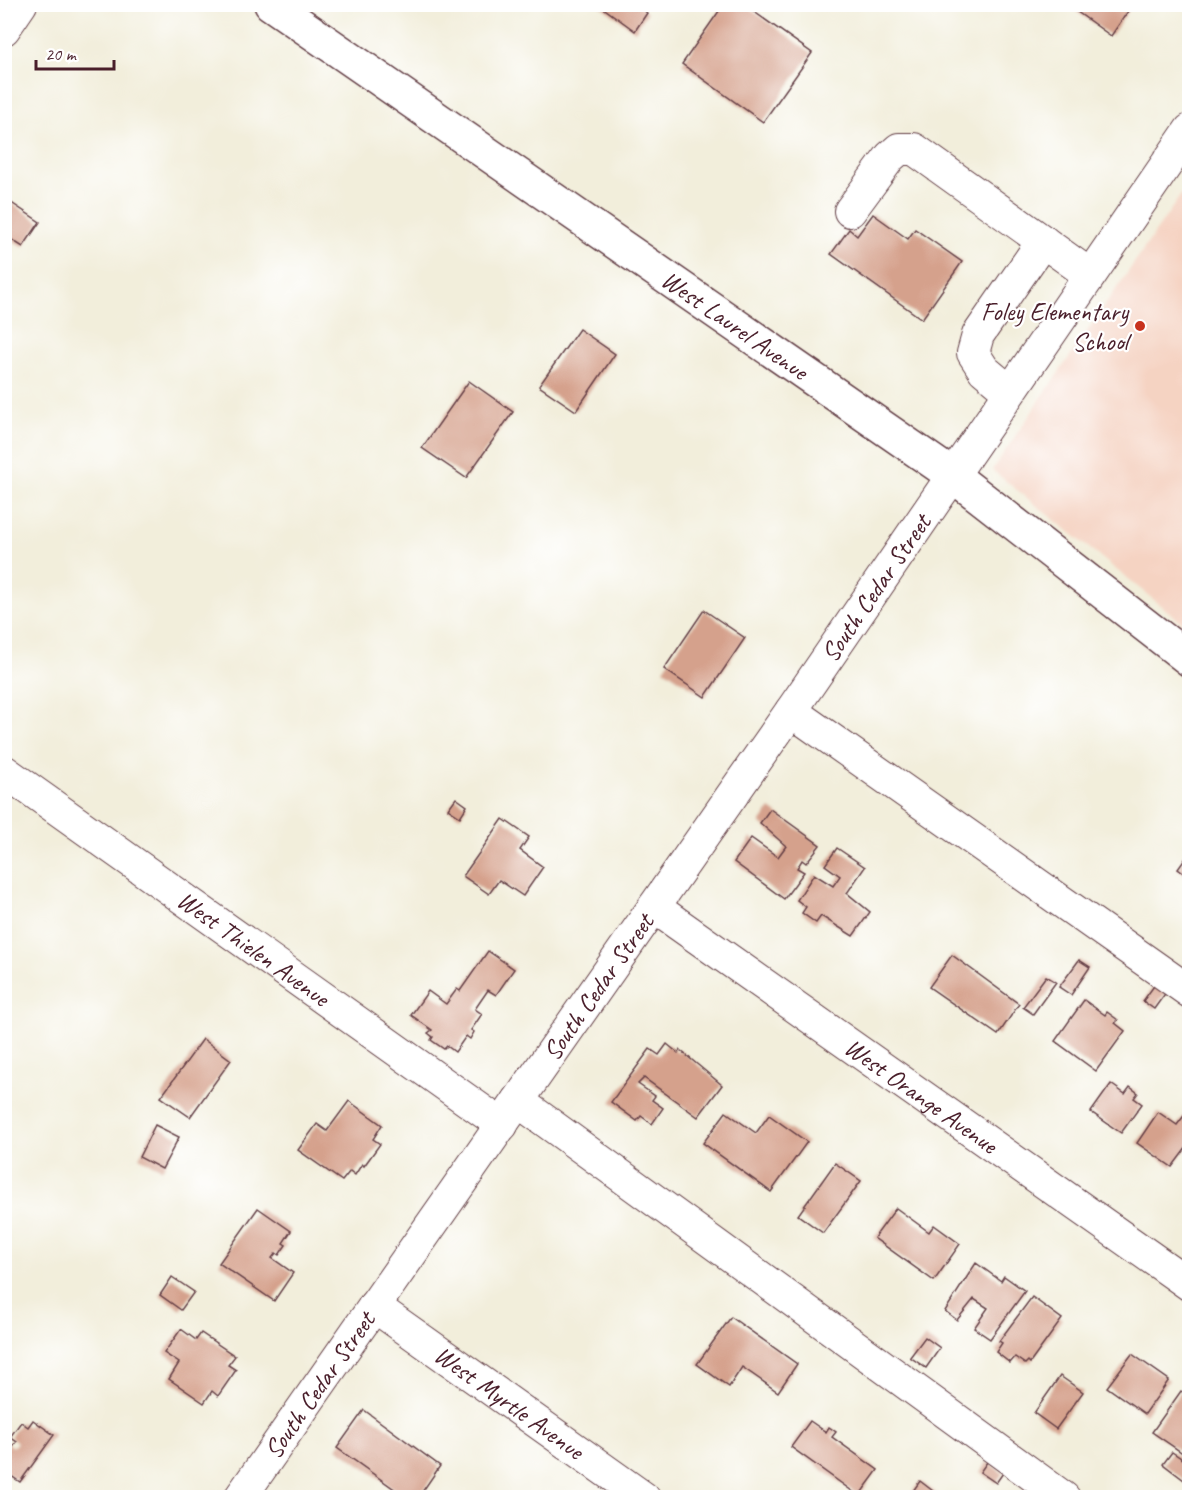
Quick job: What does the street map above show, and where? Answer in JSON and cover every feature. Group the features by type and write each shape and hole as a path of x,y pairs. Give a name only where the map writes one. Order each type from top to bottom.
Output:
{"main road":[{"name":"West Laurel Avenue","path":"271,4 952,475 1190,660"}],"street":[{"path":"4,29 21,4"},
{"name":"South Cedar Street","path":"243,1496 791,711 1190,130"},
{"path":"850,211 890,157 899,149 914,148 1090,275"},
{"path":"1009,391 984,370 973,353 978,335 1043,241"},
{"path":"791,711 1190,992"},
{"name":"West Thielen Avenue","path":"4,771 510,1113 1064,1497"},
{"name":"West Orange Avenue","path":"654,907 1190,1285"},
{"name":"West Myrtle Avenue","path":"374,1306 644,1497"}],"shaded area":[{"name":"Foley Elementary School","path":"1189,183 1189,628 992,470"}],"building":[{"path":"598,4 637,4 647,13 635,31"},
{"path":"724,4 743,4 812,53 763,122 682,64"},
{"path":"1066,4 1133,4 1111,36"},
{"path":"4,198 40,222 23,247 4,235"},
{"path":"873,214 908,239 915,229 962,262 922,319 831,254 849,229 857,236"},
{"path":"579,329 615,354 576,411 539,386"},
{"path":"469,381 513,412 466,478 422,448"},
{"path":"704,610 745,638 705,697 664,669"},
{"path":"456,798 467,806 460,817 448,809"},
{"path":"770,809 820,845 806,863 802,860 797,868 804,872 784,899 734,862 751,838 778,857 786,846 760,823"},
{"path":"503,819 529,837 520,850 543,867 523,896 499,880 489,894 463,876"},
{"path":"837,848 865,867 847,893 870,912 853,936 821,916 816,923 802,913 806,907 797,900 814,874 833,886 840,876 825,865"},
{"path":"1190,852 1190,878 1178,869"},
{"path":"488,951 514,969 496,995 488,990 475,1009 482,1014 471,1030 474,1032 470,1039 466,1036 455,1052 447,1046 444,1049 431,1040 433,1037 428,1033 432,1030 411,1015 428,991 446,1004 457,989 460,991"},
{"path":"952,955 1019,1004 998,1035 929,987"},
{"path":"1079,960 1090,967 1071,995 1059,987"},
{"path":"1046,976 1056,982 1033,1014 1023,1007"},
{"path":"1156,983 1167,991 1154,1009 1143,1001"},
{"path":"1084,1000 1105,1015 1107,1012 1118,1020 1115,1023 1125,1031 1096,1071 1055,1041"},
{"path":"203,1039 231,1060 190,1117 161,1097"},
{"path":"667,1044 678,1053 680,1050 722,1085 698,1117 644,1078 638,1084 655,1096 652,1100 663,1108 652,1124 641,1116 637,1121 611,1102 650,1049 659,1055"},
{"path":"1111,1084 1125,1094 1130,1087 1138,1093 1134,1098 1142,1104 1121,1133 1091,1112"},
{"path":"349,1101 382,1125 373,1139 380,1144 355,1175 350,1171 342,1181 298,1150 317,1124 327,1131"},
{"path":"1190,1108 1190,1143 1172,1167 1137,1143 1158,1112 1177,1125"},
{"path":"726,1112 756,1133 769,1115 807,1142 771,1192 703,1143"},
{"path":"155,1125 179,1137 162,1169 139,1157"},
{"path":"835,1163 861,1181 823,1233 798,1215"},
{"path":"258,1208 291,1231 279,1255 276,1253 272,1258 293,1273 274,1301 219,1263"},
{"path":"896,1208 929,1232 934,1225 960,1244 934,1281 874,1238"},
{"path":"976,1263 1001,1281 1004,1276 1025,1291 990,1339 974,1328 988,1308 974,1299 957,1320 945,1311"},
{"path":"172,1277 194,1292 181,1310 160,1295"},
{"path":"1032,1297 1062,1319 1030,1363 1028,1361 1025,1364 1015,1357 1010,1363 996,1352 1002,1343 999,1341"},
{"path":"731,1317 797,1364 778,1392 742,1367 729,1387 697,1364"},
{"path":"181,1329 196,1340 201,1333 235,1356 228,1365 236,1370 218,1396 212,1391 204,1403 169,1379 179,1363 164,1353"},
{"path":"925,1337 940,1348 926,1368 910,1357"},
{"path":"1132,1354 1169,1380 1145,1414 1107,1387"},
{"path":"1060,1376 1083,1392 1056,1429 1034,1413"},
{"path":"1181,1391 1190,1397 1190,1458 1152,1432"},
{"path":"364,1410 440,1466 418,1498 407,1498 337,1448"},
{"path":"33,1420 54,1435 20,1482 4,1471 4,1441 13,1447 17,1442 10,1437 21,1422 28,1427"},
{"path":"810,1421 826,1432 829,1427 836,1432 832,1437 878,1470 859,1496 791,1447"},
{"path":"1172,1452 1190,1464 1190,1472 1184,1480 1163,1464"},
{"path":"987,1462 1003,1473 996,1483 980,1472"},
{"path":"920,1481 942,1498 908,1498"}],"place":[{"name":"Foley Elementary School","path":"1140,326"}]}
